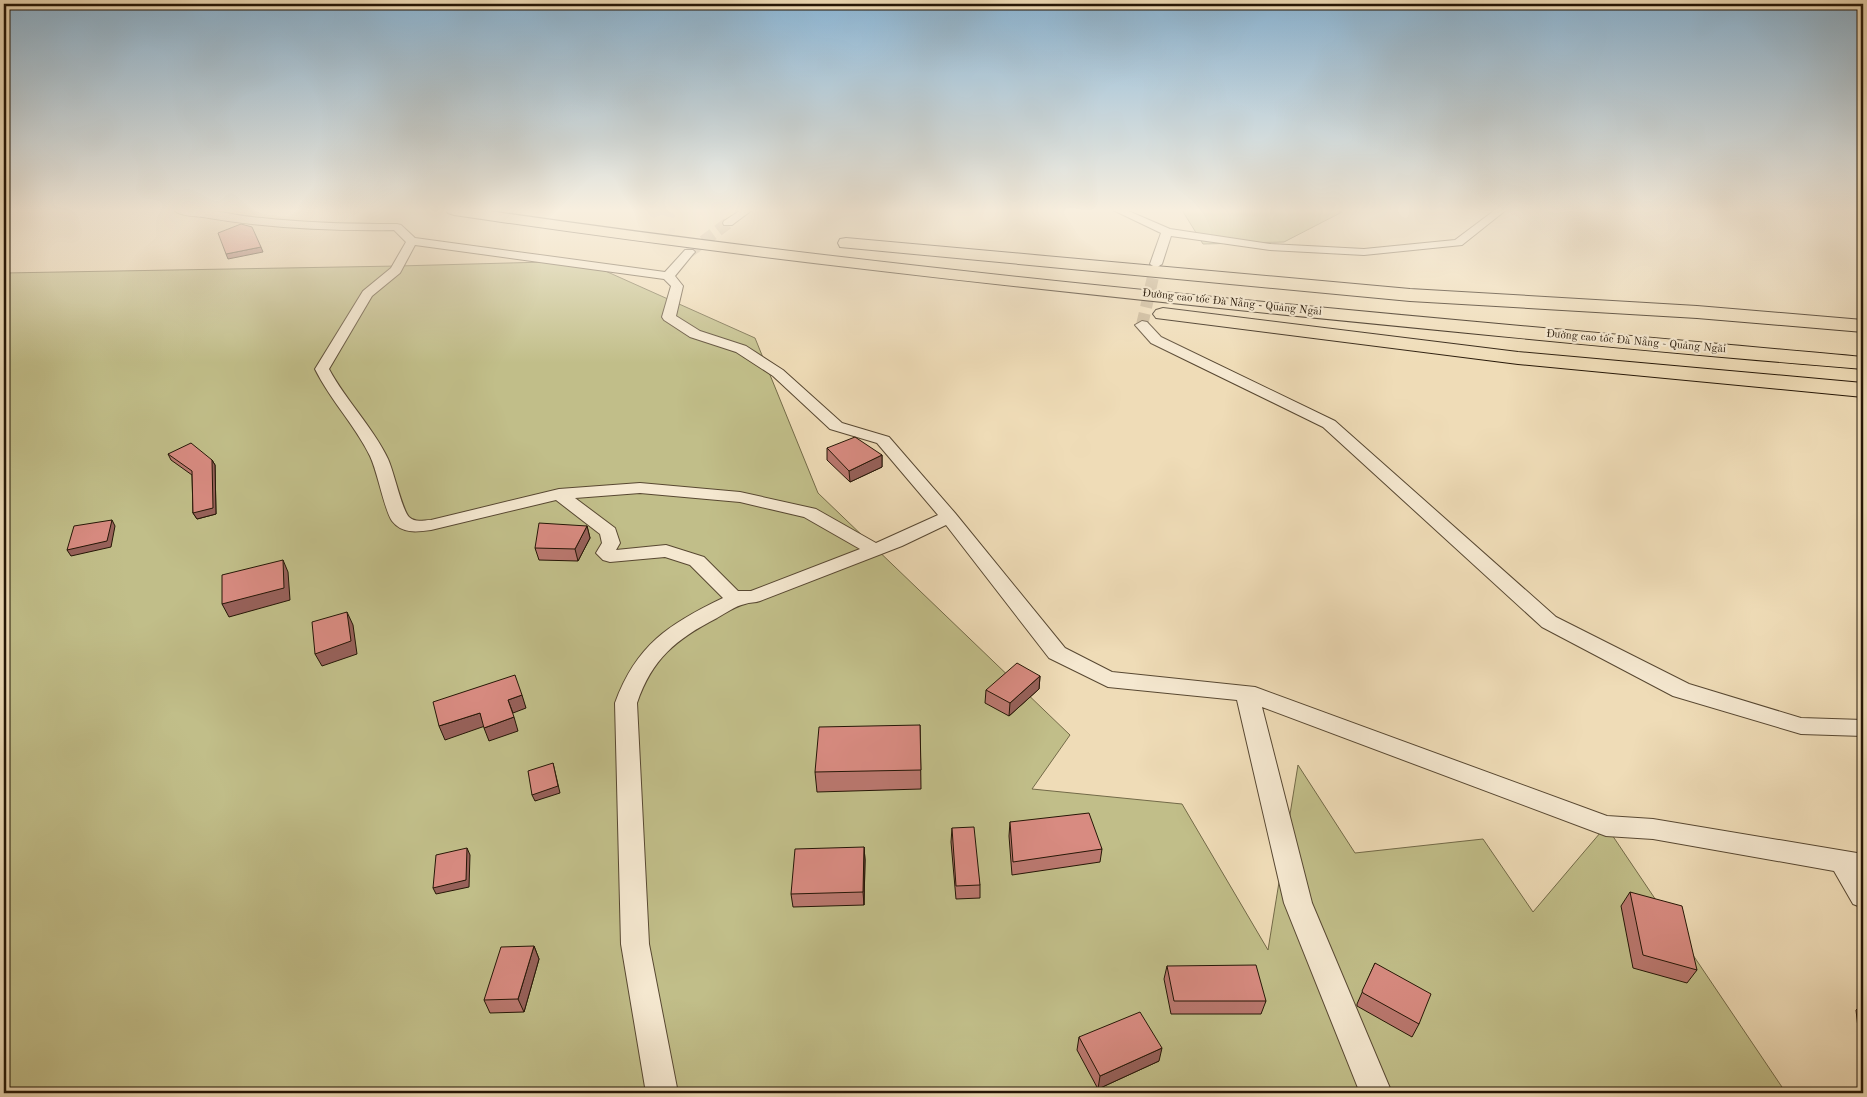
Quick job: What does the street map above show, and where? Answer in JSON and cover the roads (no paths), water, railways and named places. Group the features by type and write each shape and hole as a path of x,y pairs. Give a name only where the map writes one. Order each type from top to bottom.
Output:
{"highway":[{"path":"790,261 1209,321 1518,358 1863,390"},
{"name":"Đường cao tốc Đà Nẵng - Quảng Ngãi","path":"850,261 1061,286 1285,309 1863,363"},
{"name":"Đường cao tốc Đà Nẵng - Quảng Ngãi","path":"973,261 1272,293 1863,346"},
{"path":"1044,261 1401,294 1697,312 1863,326"}],"street":[{"path":"400,261 396,270 367,294 322,369 343,406 357,422 378,455 400,519 412,527 431,525 559,494 640,488 740,497 810,513 839,527 874,550"},
{"path":"560,261 668,276 677,286 669,317 695,334 741,349 778,373 836,426 883,440 949,517 1057,654 1108,679 1247,693 1606,826 1653,829 1852,863 1863,896"},
{"path":"668,276 681,261"},
{"path":"1142,325 1156,340 1329,424 1549,622 1681,690 1801,726 1863,728"},
{"path":"559,494 609,532 611,544 605,553 610,556 666,551 697,561 733,597 740,598 753,597 874,550 949,517"},
{"path":"662,1093 635,944 626,703 630,687 637,672 662,643 699,618 740,598"},
{"path":"1247,693 1298,903 1376,1093"}],"tunnel":[{"path":"1142,325 1156,264"}]}
